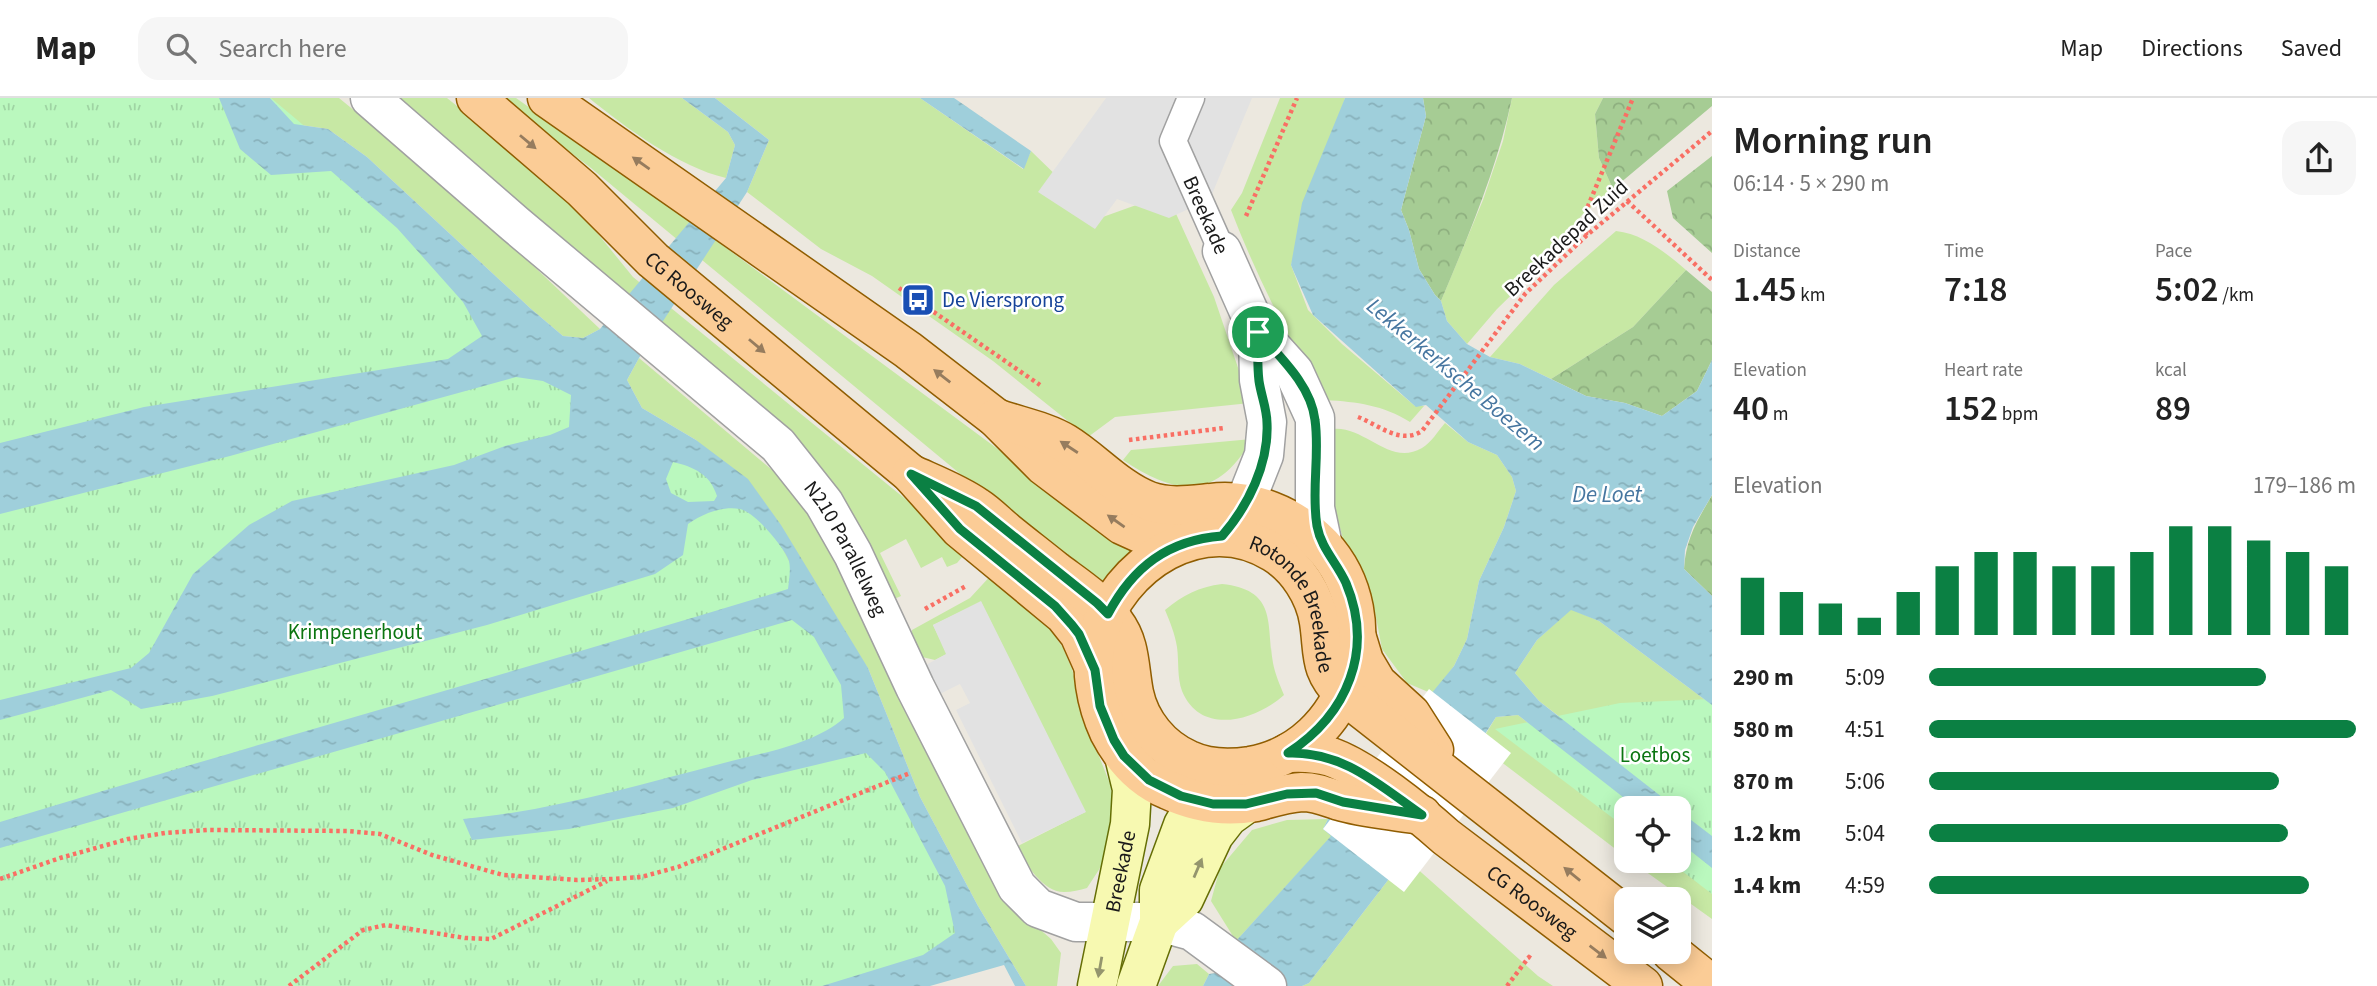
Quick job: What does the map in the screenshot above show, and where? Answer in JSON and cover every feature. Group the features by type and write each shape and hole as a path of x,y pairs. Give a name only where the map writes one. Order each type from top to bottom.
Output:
{"main road":[{"name":"CG Roosweg","path":"476,98 582,189 653,260 911,474 960,529 1064,615 1079,634 1095,670"},
{"path":"547,98 908,350 996,418 1044,466 1122,525 1155,540 1180,543"},
{"name":"Rotonde Breekade","path":"996,418 1063,442 1135,494 1149,501 1163,505 1245,503 1287,518 1323,546 1341,571 1347,585 1356,615 1354,663 1344,695 1326,722 1314,734 1288,753 1265,762 1254,789 1222,804 1197,801 1164,789 1149,780 1124,756 1106,725 1100,706 1095,670 1097,640 1121,591 1138,572 1180,543 1222,536 1246,539 1276,554 1300,578 1315,608 1325,669 1344,695"},
{"name":"CG Roosweg","path":"911,474 976,506 1108,614"},
{"name":"Rotonde Breekade","path":"1222,536 1245,503"},
{"name":"Rotonde Breekade","path":"1108,614 1125,642 1139,710 1159,740 1172,752 1254,789"},
{"path":"1357,638 1364,661 1403,724 1464,788 1614,907"},
{"path":"1344,695 1403,724"},
{"name":"CG Roosweg","path":"1288,753 1328,756 1353,788 1434,826 1643,986"},
{"name":"Breekade","path":"1097,986 1131,815 1132,789 1124,756"},
{"name":"CG Roosweg","path":"1254,789 1316,793 1353,788"},
{"name":"Breekade","path":"1158,922 1184,899 1214,835 1254,789"},
{"name":"Breekade","path":"1136,986 1158,922 1159,890 1183,825 1197,801"},
{"path":"1686,964 1712,985"}],"street":[{"name":"N210 Parallelweg","path":"370,98 515,225 778,445 824,503 853,554 915,687 1017,887 1038,908 1076,922 1158,922 1192,931 1267,986"},
{"name":"Breekade","path":"1222,251 1258,332 1294,372 1315,418 1315,508 1323,546"},
{"name":"Breekade","path":"1245,503 1264,455 1267,422 1259,380 1258,332"}],"lane":[{"name":"Breekade","path":"1191,98 1173,141 1222,251"}],"path":[{"path":"1222,251 1242,226 1297,98"},
{"path":"1586,236 1588,206 1633,98"},
{"name":"Breekadepad Zuid","path":"1315,418 1357,417 1404,438 1422,430 1525,294 1586,236 1712,131"},
{"path":"1627,201 1712,280"},
{"path":"899,288 1044,388"},
{"path":"0,879 60,858 128,839 208,830 347,831 380,834 432,855 503,875 577,880 641,877 678,867 919,769"},
{"path":"289,986 363,930 386,925 465,938 491,939 611,879"},
{"path":"1507,986 1529,957"}],"green space":[{"name":"Krimpenerhout","path":"0,98 271,98 763,511 990,951 873,986 0,986"},
{"path":"270,98 339,98 468,204 600,329 583,338 563,336 367,157 328,129 294,124"},
{"path":"399,98 447,98 563,191 633,277 968,550 957,563 947,567 942,557 921,568 906,539 880,553 901,596 892,600 866,542 846,506 808,454"},
{"path":"499,98 516,98 710,236 1133,549 1099,589 591,168"},
{"path":"589,98 682,98 728,132 735,145 726,178 708,173 672,156 636,134"},
{"path":"715,98 920,98 1023,169 1031,151 1100,218 1167,194 1214,297 1250,403 1115,417 1088,437 993,361 872,276 821,249 747,192 769,140"},
{"path":"1280,98 1345,98 1291,265 1308,310 1342,344 1415,406 1424,406 1410,422 1370,405 1326,400 1274,307 1241,235 1231,210 1242,193"},
{"path":"1423,98 1512,98 1490,176 1441,301 1419,269 1401,210 1426,116"},
{"path":"1512,98 1603,98 1595,114 1599,158 1613,189 1582,215 1532,275 1497,309 1467,344 1447,321 1441,301 1483,200 1503,141"},
{"path":"1603,98 1712,98 1712,106 1613,189 1599,158 1595,114"},
{"path":"1712,156 1712,253 1673,218 1667,191"},
{"path":"1616,231 1644,240 1686,270 1633,327 1551,379 1520,364 1490,357 1554,285"},
{"path":"1686,270 1712,292 1712,360 1697,391 1662,416 1625,403 1586,396 1551,379 1633,327"},
{"path":"639,358 791,486 829,540 910,718 993,879 1020,912 1051,939 1061,953 1057,986 1026,986 978,906 920,797 868,668 696,440 642,408 627,380"},
{"path":"1445,423 1468,442 1497,455 1512,477 1516,491 1504,527 1479,581 1467,639 1454,666 1433,694 1407,683 1382,649 1366,584 1343,539 1332,498 1332,429 1344,429 1388,449 1410,452 1425,446"},
{"path":"1252,439 1239,459 1225,473 1210,482 1195,486 1179,486 1161,481 1123,460 1131,450"},
{"path":"1712,495 1712,596 1684,569 1690,539"},
{"path":"994,572 1047,624 1063,648 1072,669 1088,728 1110,784 1114,806 1104,862 1087,888 1064,892 1049,887 1036,876 1016,847 1085,812 981,602 933,625 947,654 935,660 922,657 912,641 912,630 970,598"},
{"path":"1222,584 1253,593 1261,601 1269,622 1274,667 1284,695 1259,711 1230,720 1202,715 1182,691 1176,642 1165,610 1192,592"},
{"path":"1571,609 1599,621 1712,705 1682,796 1662,796 1539,701 1515,673 1537,640"},
{"name":"Loetbos","path":"1712,699 1712,894 1685,873 1691,873 1691,796 1614,796 1614,819 1495,729 1620,703"},
{"path":"1518,715 1622,796 1614,796 1614,848 1479,745 1496,717"},
{"path":"1328,819 1323,829 1332,836 1236,941 1211,901 1220,868 1252,830 1287,820"},
{"path":"1405,858 1538,976 1553,986 1302,986 1309,983"},
{"path":"1691,864 1712,868 1712,919 1691,904 1691,887 1667,887 1648,873 1691,873"},
{"path":"1197,964 1209,974 1203,986 1158,986 1173,966"}],"shaded area":[{"path":"1106,98 1252,98 1210,199 1169,218 1117,199 1095,229 1038,192"},
{"path":"981,601 1086,812 1022,843 956,710 970,703 960,684 940,694 926,665 946,654 933,625"}],"water":[{"path":"219,98 270,98 294,124 328,129 367,157 563,336 583,338 600,329 726,178 735,145 728,132 682,98 715,98 769,140 747,192 627,380 642,408 696,440 748,479 781,525 868,668 920,797 978,906 1026,986 1015,986 1004,965 930,986 822,986 923,955 955,933 945,886 885,772 866,753 752,780 673,808 569,829 472,840 463,819 528,810 624,789 785,747 831,728 844,718 841,685 814,637 792,620 0,848 0,822 788,589 789,561 768,531 753,516 740,509 719,510 688,524 683,555 655,574 487,625 212,696 141,709 111,690 0,720 0,700 131,668 149,653 193,574 249,525 292,501 454,465 569,427 571,395 543,381 516,377 230,456 0,514 0,443 144,407 448,359 482,336 463,302 397,228 331,171 271,175 240,149","holes":["673,462 706,477 717,496 714,501 688,502 671,493 666,479"]},
{"path":"920,98 954,98 1031,151 1024,169"},
{"path":"1345,98 1423,98 1426,116 1401,210 1419,269 1441,301 1447,321 1467,344 1490,357 1520,364 1586,396 1625,403 1662,416 1697,391 1712,360 1712,495 1693,527 1685,550 1684,569 1712,596 1712,705 1599,621 1571,610 1537,640 1515,673 1539,701 1661,796 1622,796 1518,715 1496,717 1405,858 1309,983 1302,986 1203,986 1209,974 1223,972 1236,941 1331,836 1323,829 1328,819 1454,666 1467,639 1479,581 1504,527 1516,491 1512,477 1497,455 1468,442 1426,405 1416,407 1313,315 1291,265 1302,203"},
{"path":"1691,820 1712,836 1712,868 1691,851"}],"pier":[{"path":"1429,689 1511,753 1404,892 1323,829"}],"place":[{"name":"De Viersprong","path":"918,300"}],"route":[{"path":"1258,332 1294,372 1315,418 1314,490 1317,529 1323,546 1341,571 1356,615 1354,663 1344,695 1326,722 1288,753 1302,752 1341,761 1422,815 1301,792 1246,804 1213,804 1181,796 1149,780 1124,756 1106,725 1096,687 1095,670 1079,634 1072,625 1055,606 960,529 911,474 976,506 1108,614 1126,584 1150,561 1180,543 1222,536 1253,489 1264,455 1267,422 1259,380 1258,332"}],"water label":[{"name":"Lekkerkerksche Boezem","path":"1456,374"},
{"name":"De Loet","path":"1607,494"}]}
